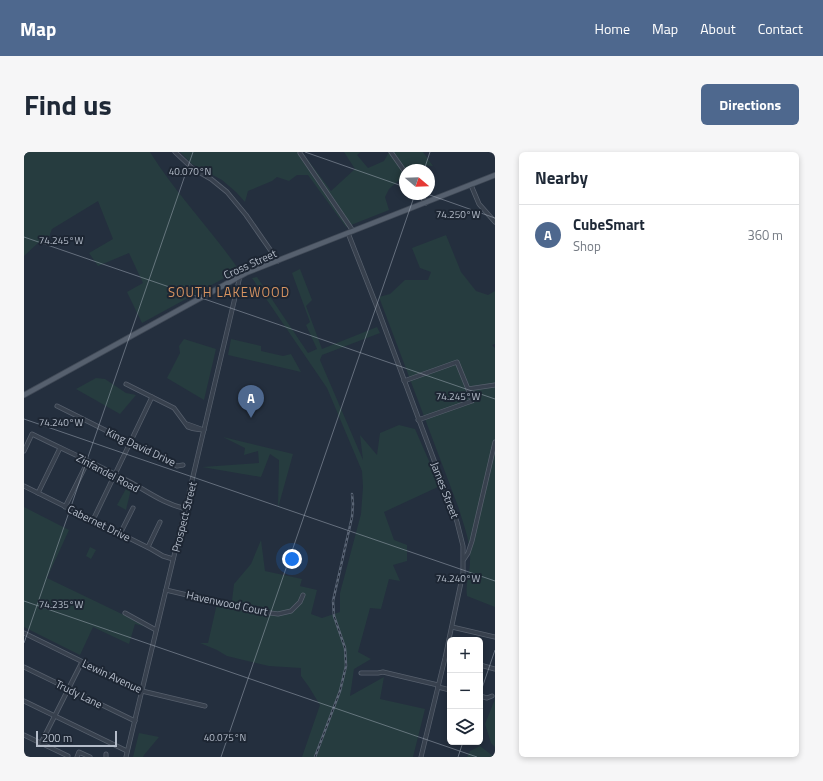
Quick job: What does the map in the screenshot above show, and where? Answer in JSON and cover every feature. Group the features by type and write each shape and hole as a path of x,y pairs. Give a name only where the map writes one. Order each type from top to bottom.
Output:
{"main road":[{"name":"Cross Street","path":"24,395 240,276 495,175"}],"street":[{"path":"175,152 192,168 215,182 227,192 246,215 278,261"},
{"path":"391,152 399,164"},
{"name":"James Street","path":"300,154 351,232 418,420 457,522 463,546 463,573 445,658 421,757"},
{"path":"471,185 479,204 495,222"},
{"name":"Prospect Street","path":"126,757 240,276"},
{"path":"404,381 457,362 468,389 472,401 418,420"},
{"path":"126,384 174,408 190,428 203,430"},
{"path":"468,389 495,385"},
{"path":"93,520 152,396"},
{"name":"King David Drive","path":"56,406 177,466 183,465"},
{"name":"Zinfandel Road","path":"24,451 32,434 88,461 163,501 186,509"},
{"path":"464,559 468,553 472,541 495,442"},
{"path":"38,493 60,448"},
{"path":"65,507 88,461"},
{"name":"Cabernet Drive","path":"24,486 148,547 163,556 173,559"},
{"path":"120,534 133,508"},
{"path":"148,547 160,522"},
{"name":"Havenwood Court","path":"166,590 242,608 278,614 291,611 300,602 303,595"},
{"path":"125,614 156,630"},
{"path":"452,627 495,637"},
{"name":"Lewin Avenue","path":"24,633 142,691 205,706"},
{"path":"41,743 82,662"},
{"path":"483,666 495,669"},
{"name":"Trudy Lane","path":"24,667 135,721"},
{"path":"361,673 383,672 447,689"},
{"path":"483,697 487,698 492,696"},
{"path":"24,701 127,751"},
{"path":"24,735 68,756"},
{"path":"77,757 79,752 90,757"}],"green space":[{"path":"24,152 150,152 171,182 239,270 142,323 127,292 143,283 129,253 98,266 89,253 113,239 98,201 52,229 49,237 38,243 24,256"},
{"path":"180,152 302,152 331,191 355,169 344,152 361,152 357,155 368,168 384,161 389,152 423,152 432,164 399,164 399,180 389,189 385,197 389,210 346,227 308,175 297,175 289,181 277,177 272,181 248,191 245,202 222,180 192,164"},
{"path":"446,235 461,272 476,291 488,295 495,291 495,344 492,345 495,348 495,607 467,596 470,554 465,528 379,297 390,294 405,280 428,280 431,272 420,268 412,248"},
{"path":"300,269 312,300 306,306 322,349 377,327 380,333 322,355 320,360 363,460 360,435 377,455 380,433 399,425 415,429 440,486 384,512 394,540 407,545 407,561 393,565 400,581 389,579 381,609 370,608 358,652 371,659 354,669 350,696 384,677 380,699 425,709 413,757 302,757 320,705 301,676 301,668 269,666 227,656 200,643 208,643 218,599 232,601 234,584 251,564 261,540 265,571 302,579 300,586 317,590 311,614 322,618 340,612 340,593 361,514 363,487 362,471 327,388 252,278 257,277 308,353 317,349 306,325 310,322 292,273"},
{"path":"184,339 216,349 204,400 167,378 180,353 179,346"},
{"path":"231,339 261,346 261,351 283,356 291,354 301,372 228,355"},
{"path":"96,378 105,379 126,393 136,395 120,414 76,389"},
{"path":"223,437 293,454 278,508 279,460 270,454 261,477 202,467 259,463 258,451 244,455 245,448"},
{"path":"127,487 131,489 126,510 117,505"},
{"path":"24,507 69,530 47,578 151,628 135,624 129,644 93,627 80,655 24,627"},
{"path":"90,547 96,550 91,559 86,556"},
{"path":"495,699 495,747 491,743 485,724"},
{"path":"139,733 159,737 143,757 133,757"},
{"path":"480,746 495,757 467,757 470,751"}],"railway":[{"path":"315,757 340,691 346,666 345,648 334,616 333,601 352,517 352,494"}],"place":[{"name":"CubeSmart","path":"251,418"}],"district":[{"name":"SOUTH LAKEWOOD","path":"229,292"}]}
